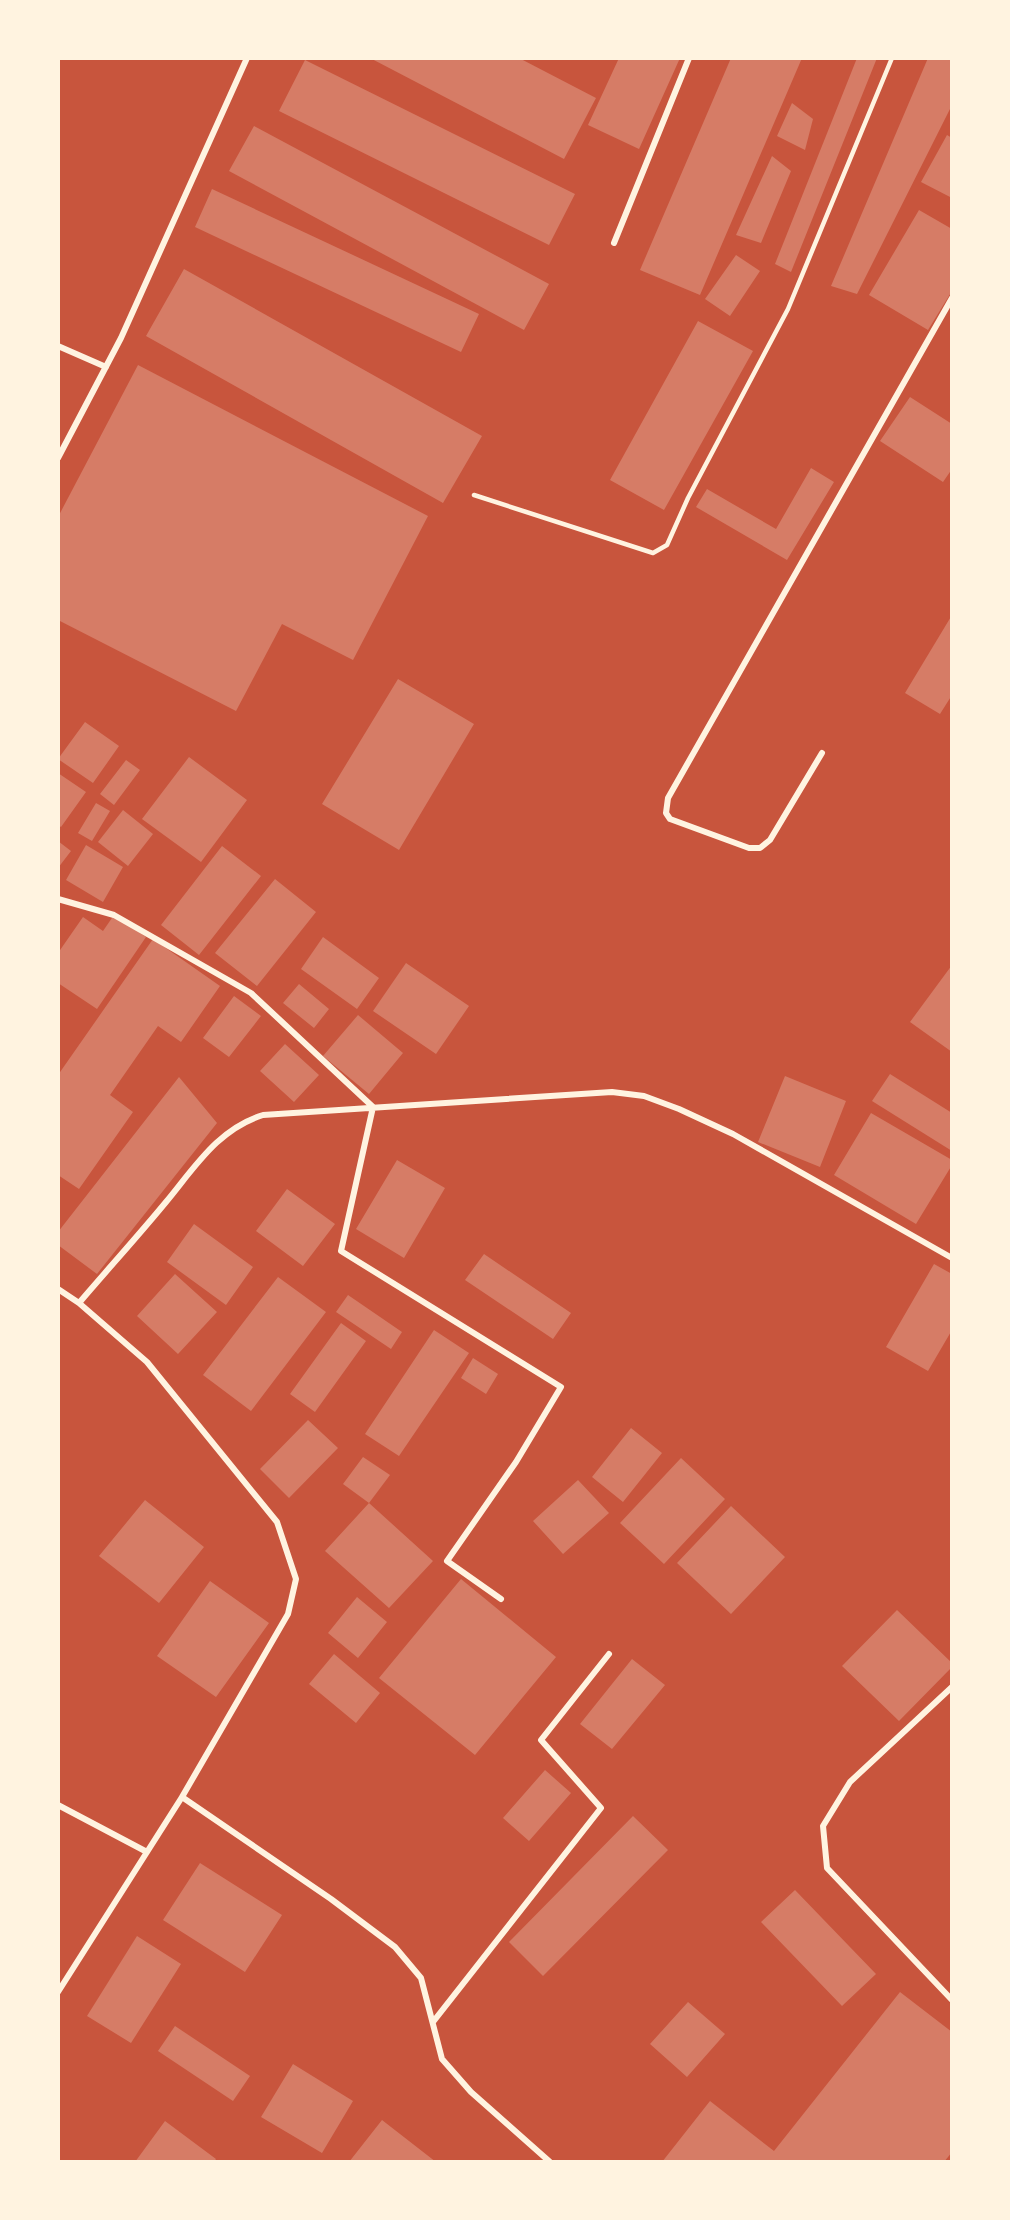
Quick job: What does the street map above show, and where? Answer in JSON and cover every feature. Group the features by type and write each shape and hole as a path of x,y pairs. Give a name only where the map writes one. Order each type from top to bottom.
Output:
{"street":[{"path":"58,458 106,367 247,58"},
{"path":"615,243 688,58"},
{"path":"822,753 770,840 760,848 749,848 670,819 666,813 668,798 951,298"},
{"path":"58,346 106,367"},
{"path":"58,899 114,915 251,993 373,1107"},
{"path":"80,1303 167,1201 203,1154 231,1129 247,1120 263,1115 612,1092 644,1096 734,1134 951,1258"},
{"path":"373,1107 341,1251 561,1387 516,1462 447,1561 501,1599"},
{"path":"58,1289 80,1303 147,1362 277,1522 296,1580 288,1614 182,1797 58,1992"},
{"path":"433,2022 600,1808 541,1740 609,1654"},
{"path":"951,1687 850,1782 823,1826 826,1868 951,2000"},
{"path":"182,1797 331,1899 395,1947 421,1978 442,2059 471,2092 550,2162"},
{"path":"58,1805 147,1852"}],"lane":[{"path":"474,495 653,553 667,545 688,498 788,309 892,58"}],"building":[{"path":"370,58 519,58 596,98 564,159"},
{"path":"619,58 680,58 639,149 588,125"},
{"path":"731,58 802,58 700,295 640,270"},
{"path":"857,58 877,58 791,272 775,264"},
{"path":"928,58 952,58 952,105 857,294 831,286"},
{"path":"305,60 575,194 549,245 279,111"},
{"path":"792,103 813,119 805,150 777,136"},
{"path":"254,126 549,284 524,330 229,171"},
{"path":"947,135 952,138 952,198 921,182"},
{"path":"772,156 791,171 761,243 736,235"},
{"path":"212,189 479,314 461,352 195,227"},
{"path":"919,210 952,229 952,291 928,330 869,295"},
{"path":"736,255 760,271 730,316 705,299"},
{"path":"184,269 482,436 443,503 146,336"},
{"path":"698,321 753,351 664,510 610,480"},
{"path":"138,365 428,516 353,660 282,624 236,711 58,620 58,517"},
{"path":"910,397 952,424 952,469 943,482 880,441"},
{"path":"811,468 834,482 787,560 696,507 707,489 776,529"},
{"path":"952,615 952,695 940,714 905,693"},
{"path":"398,679 474,724 399,850 322,804"},
{"path":"85,722 119,746 93,783 58,759"},
{"path":"189,757 247,800 201,862 142,819"},
{"path":"126,760 140,770 114,805 100,794"},
{"path":"58,773 86,792 61,827 58,825"},
{"path":"96,803 110,811 92,841 78,833"},
{"path":"123,810 153,834 128,866 98,842"},
{"path":"58,841 71,851 58,868"},
{"path":"86,845 123,867 103,902 66,880"},
{"path":"222,846 261,876 199,955 161,925"},
{"path":"275,879 316,912 257,986 215,953"},
{"path":"114,915 146,937 97,1009 58,983 58,953 83,917 103,931"},
{"path":"323,937 379,978 357,1009 301,969"},
{"path":"153,939 220,986 181,1042 158,1026 110,1095 133,1112 79,1189 58,1175 58,1075"},
{"path":"406,963 469,1006 436,1054 373,1011"},
{"path":"952,965 952,1052 910,1022"},
{"path":"299,984 329,1009 314,1028 283,1003"},
{"path":"234,996 261,1016 229,1057 203,1038"},
{"path":"358,1015 403,1053 369,1094 323,1056"},
{"path":"285,1044 319,1075 294,1102 260,1071"},
{"path":"890,1074 952,1113 952,1151 872,1101"},
{"path":"785,1076 846,1101 820,1167 758,1142"},
{"path":"179,1077 217,1123 97,1274 58,1245 58,1232"},
{"path":"871,1113 952,1160 952,1165 916,1224 834,1175"},
{"path":"397,1160 445,1188 404,1258 356,1229"},
{"path":"287,1189 335,1224 303,1266 256,1231"},
{"path":"194,1224 253,1267 226,1305 167,1262"},
{"path":"484,1254 571,1313 553,1339 465,1280"},
{"path":"934,1264 952,1274 952,1330 928,1371 886,1347"},
{"path":"175,1274 217,1312 178,1354 137,1316"},
{"path":"278,1277 326,1312 251,1411 203,1375"},
{"path":"348,1295 402,1332 391,1349 336,1312"},
{"path":"341,1323 366,1341 315,1412 290,1394"},
{"path":"434,1330 469,1353 399,1456 365,1434"},
{"path":"473,1358 498,1374 486,1394 461,1378"},
{"path":"308,1420 338,1448 289,1498 260,1469"},
{"path":"631,1428 662,1453 623,1502 592,1477"},
{"path":"363,1457 390,1475 369,1503 343,1484"},
{"path":"681,1458 725,1499 664,1564 620,1523"},
{"path":"578,1480 609,1513 563,1554 533,1521"},
{"path":"145,1500 204,1547 159,1603 99,1556"},
{"path":"369,1503 433,1561 389,1608 325,1551"},
{"path":"731,1506 785,1557 731,1614 677,1563"},
{"path":"461,1579 556,1657 475,1755 379,1678"},
{"path":"210,1581 269,1623 216,1697 157,1656"},
{"path":"357,1597 387,1622 358,1658 328,1633"},
{"path":"897,1610 952,1663 952,1667 899,1721 842,1666"},
{"path":"334,1654 380,1693 356,1723 309,1684"},
{"path":"632,1659 665,1685 612,1749 580,1724"},
{"path":"545,1770 571,1793 529,1841 503,1818"},
{"path":"633,1816 668,1850 543,1976 509,1942"},
{"path":"200,1863 282,1915 245,1972 163,1920"},
{"path":"795,1890 876,1974 842,2006 761,1922"},
{"path":"137,1936 181,1964 131,2043 87,2016"},
{"path":"900,1992 952,2032 952,2152 944,2162 662,2162 710,2101 774,2151"},
{"path":"688,2002 725,2034 687,2077 650,2044"},
{"path":"175,2026 250,2076 233,2101 158,2051"},
{"path":"293,2064 353,2101 322,2153 261,2117"},
{"path":"382,2120 436,2162 349,2162"},
{"path":"165,2121 216,2159 214,2162 135,2162"}]}
